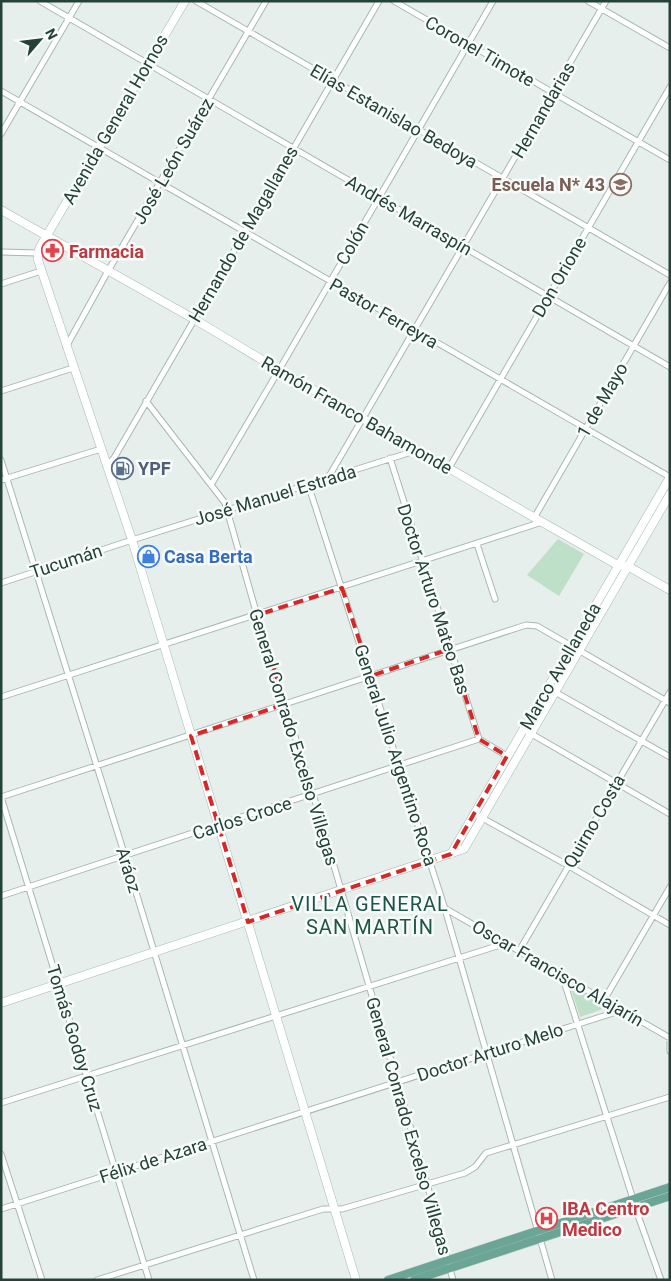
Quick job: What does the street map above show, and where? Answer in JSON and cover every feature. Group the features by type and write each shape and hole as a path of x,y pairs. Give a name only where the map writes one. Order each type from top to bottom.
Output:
{"main road":[{"path":"388,1280 449,1264 539,1235 634,1203 670,1187"},
{"path":"634,1203 670,1196"},
{"path":"414,1280 449,1264"}],"street":[{"name":"Andrés Marraspín","path":"40,1 670,367"},
{"path":"1,134 79,1"},
{"name":"Avenida General Hornos","path":"38,253 46,236 184,1"},
{"name":"Elías Estanislao Bedoya","path":"196,1 670,275"},
{"name":"José León Suárez","path":"66,347 108,271 266,1"},
{"name":"Hernando de Magallanes","path":"106,466 114,458 379,1"},
{"name":"Coronel Timote","path":"394,1 670,160"},
{"name":"Colón","path":"211,485 493,1"},
{"path":"588,1 670,48"},
{"name":"Hernandarias","path":"328,478 504,179 552,92 606,1"},
{"name":"Don Orione","path":"449,468 670,87"},
{"name":"Pastor Ferreyra","path":"1,91 670,477"},
{"name":"Ramón Franco Bahamonde","path":"1,210 194,319 534,518 670,590"},
{"path":"1,252 38,253 41,271 132,540 356,1280"},
{"path":"1,284 41,271"},
{"name":"1 de Mayo","path":"534,518 670,284"},
{"path":"1,391 73,368"},
{"name":"General Conrado Excelso Villegas","path":"146,401 223,499 227,509 257,615 313,794 427,1184 453,1280"},
{"path":"4,479 101,449"},
{"name":"José Manuel Estrada","path":"132,540 418,450"},
{"name":"Doctor Arturo Mateo Bas","path":"390,458 479,739"},
{"name":"Aráoz","path":"1,460 4,479 36,572 125,856 242,1235 254,1280"},
{"name":"Marco Avellaneda","path":"1,1003 466,848 507,756 575,648 623,566 670,477"},
{"name":"General Julio Argentino Roca","path":"308,484 431,861 552,1280"},
{"name":"Marco Avellaneda","path":"623,566 670,494"},
{"path":"1,697 542,522"},
{"name":"Tucumán","path":"1,583 132,540"},
{"path":"478,544 495,599"},
{"path":"1,797 526,625 537,626 667,701"},
{"name":"Marco Avellaneda","path":"479,816 532,734 555,692 575,648"},
{"path":"555,692 670,757"},
{"name":"Quirno Costa","path":"519,951 616,783 667,701 670,692"},
{"path":"523,729 670,814"},
{"path":"479,739 507,756"},
{"name":"Carlos Croce","path":"1,896 479,739"},
{"name":"Tomás Godoy Cruz","path":"1,797 149,1280"},
{"path":"479,816 670,925"},
{"path":"604,1000 670,887"},
{"name":"Oscar Francisco Alajarín","path":"445,908 670,1038"},
{"path":"1,1103 497,946 504,942"},
{"path":"562,976 634,1203 661,1280"},
{"name":"Doctor Arturo Melo","path":"304,1112 613,1013 619,1009"},
{"path":"670,1038 670,1051"},
{"path":"98,1280 323,1209 334,1210 471,1170 486,1153 670,1097"},
{"name":"Félix de Azara","path":"1,1209 304,1112"},
{"path":"1,1154 42,1280"}],"highlighted area":[{"path":"342,588 371,676 450,649 479,739 507,756 451,854 248,922 191,736 285,704 257,615"}],"green space":[{"path":"558,539 584,554 559,596 527,575"},
{"path":"569,983 609,1007 580,1017"}],"place":[{"name":"Escuela N* 43","path":"621,184"},
{"name":"Farmacia","path":"53,251"},
{"name":"YPF","path":"122,468"},
{"name":"Casa Berta","path":"148,556"},
{"name":"IBA Centro Medico","path":"546,1218"}],"district":[{"name":"VILLA GENERAL SAN MARTÍN","path":"370,916"}]}
